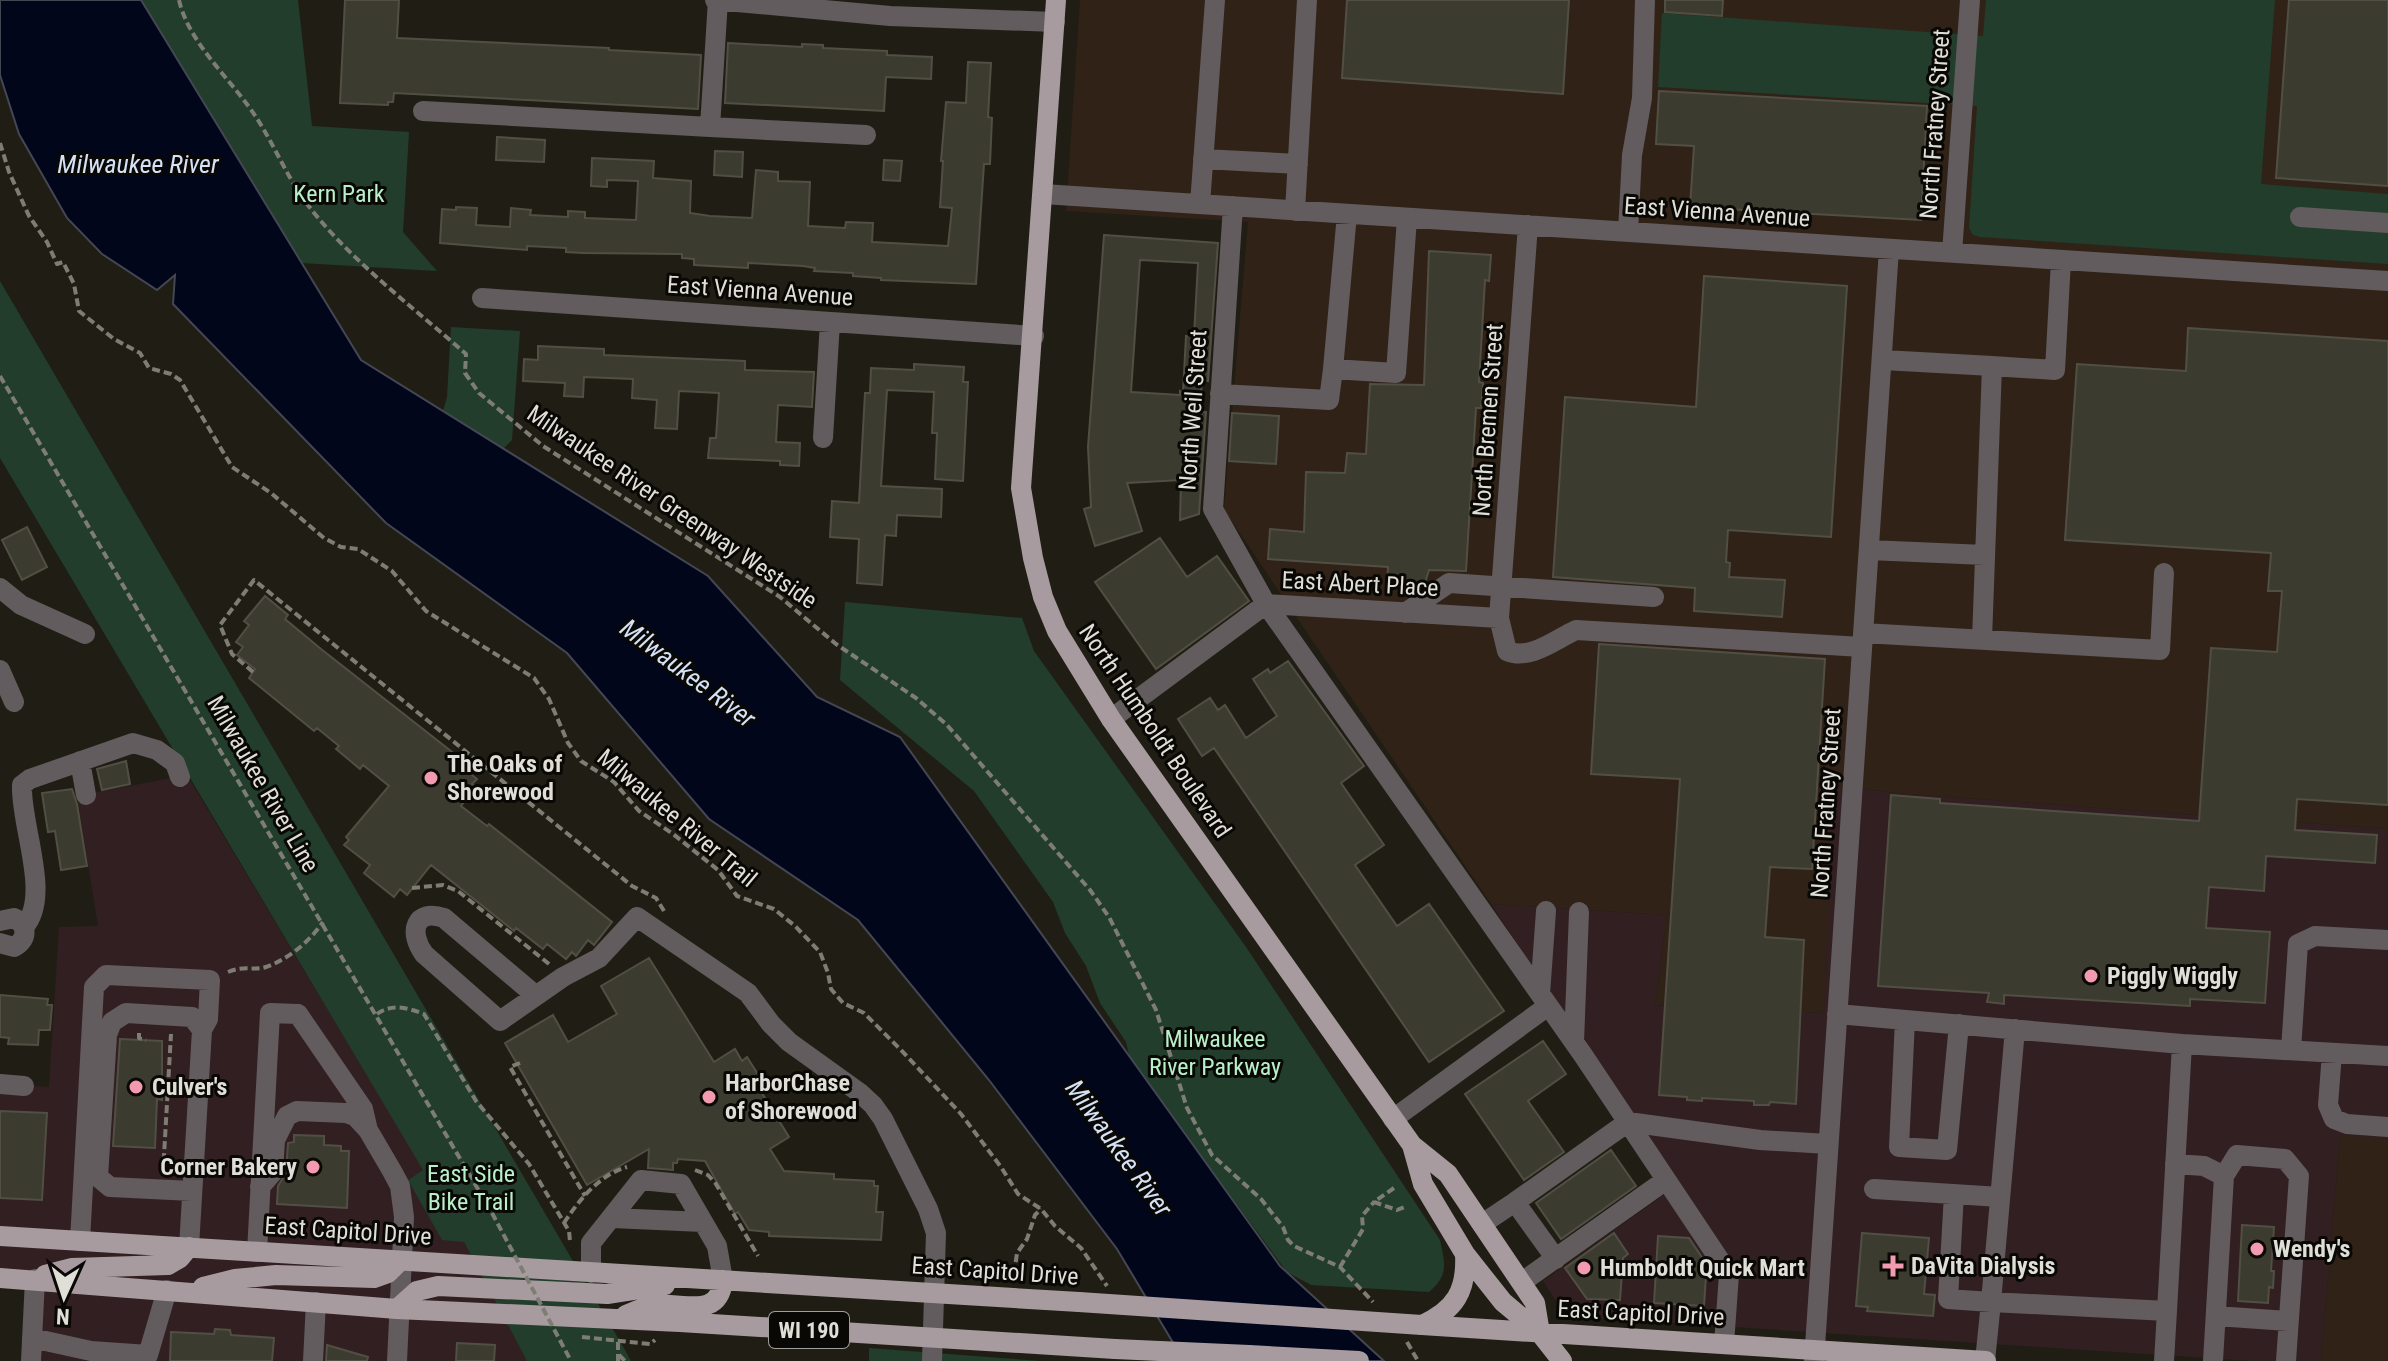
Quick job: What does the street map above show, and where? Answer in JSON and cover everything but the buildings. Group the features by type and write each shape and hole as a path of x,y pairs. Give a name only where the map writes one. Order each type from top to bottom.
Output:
{"main road":[{"name":"North Humboldt Boulevard","path":"1056,0 1021,488 1025,524 1043,597 1057,631 1111,719 1393,1119 1412,1145 1448,1174 1522,1282 1535,1303 1540,1333"},
{"name":"North Humboldt Boulevard","path":"1412,1145 1423,1184 1465,1254 1503,1302 1540,1333 1562,1361"},
{"name":"East Capitol Drive","path":"0,1236 1724,1344 1814,1356 1986,1361"},
{"path":"35,1279 72,1268 168,1265 180,1258 189,1247"},
{"path":"1422,1325 1441,1316 1454,1303 1463,1286 1465,1254"},
{"path":"176,1291 235,1279 276,1275 374,1278 388,1273 400,1261"},
{"name":"WI 190","path":"0,1278 397,1309 1359,1361"},
{"path":"397,1309 417,1291 438,1286 607,1294 714,1279 721,1293 714,1302 701,1306 654,1305 614,1319"}],"street":[{"path":"710,127 716,0 891,8 1055,22"},
{"path":"1200,204 1215,0"},
{"path":"1295,211 1307,0"},
{"path":"1628,232 1632,155 1642,98 1645,0"},
{"name":"North Fratney Street","path":"1952,253 1970,0"},
{"path":"423,111 866,135"},
{"path":"1203,159 1298,164"},
{"name":"East Vienna Avenue","path":"1043,194 2388,281"},
{"name":"North Weil Street","path":"1233,206 1213,509 1266,604 1574,1042 1729,1274 1724,1344"},
{"path":"1220,394 1329,400 1347,214"},
{"path":"2300,217 2388,223"},
{"path":"1333,369 1396,373 1407,218"},
{"name":"North Bremen Street","path":"1499,618 1528,225"},
{"name":"North Fratney Street","path":"1814,1356 1889,249"},
{"path":"1883,360 2055,370 2061,260"},
{"name":"East Vienna Avenue","path":"482,298 1034,336"},
{"path":"823,438 830,322"},
{"path":"1982,640 1992,366"},
{"path":"1869,550 1985,555"},
{"path":"1499,618 1507,651 1516,655 1537,650 1576,630 1863,640 1982,640 2160,650 2164,573"},
{"path":"1405,613 1449,583 1654,597"},
{"path":"0,588 21,605 85,634"},
{"name":"East Abert Place","path":"1111,719 1266,604 1499,618"},
{"path":"0,670 14,702"},
{"path":"24,927 35,909 36,888 22,785 30,779 133,743 157,750 175,763 180,777"},
{"path":"80,761 86,795"},
{"path":"1393,1119 1544,1000 1546,911"},
{"path":"1574,1042 1579,912"},
{"path":"535,995 444,918 430,916 415,929 416,942 424,954 500,1021 535,995 599,958 637,917 668,941 729,978 748,993 789,1042 860,1093 883,1119 928,1209 936,1233 932,1361"},
{"path":"0,921 14,918 24,927 25,937 19,945 9,947 0,943"},
{"path":"2291,1050 2298,944 2315,936 2388,940"},
{"path":"90,1180 94,987 106,975 210,980 208,1019 202,1030 189,1247"},
{"path":"80,1241 107,1035 112,1022 126,1013 172,1015 192,1017 202,1030"},
{"path":"257,1252 270,1013 298,1014 363,1109 368,1130"},
{"path":"1837,1014 2182,1044 2388,1056"},
{"path":"1905,1020 1899,1147 1947,1150 1959,1024"},
{"path":"1986,1361 2015,1029"},
{"path":"2164,1361 2182,1044"},
{"path":"2332,1053 2328,1105 2334,1119 2347,1124 2388,1127"},
{"path":"0,1084 24,1086"},
{"path":"260,1187 273,1172 275,1140 287,1116 297,1111 346,1113 355,1116 368,1130 400,1186 404,1217 397,1309 397,1361"},
{"path":"1482,1224 1628,1122 1760,1140 1828,1144"},
{"path":"2213,1361 2224,1176 2237,1155 2285,1159 2299,1176 2286,1361"},
{"path":"2175,1164 2204,1166 2224,1176"},
{"path":"90,1180 110,1187 192,1191"},
{"path":"591,1273 591,1243 641,1180 681,1184 717,1246 714,1279"},
{"path":"1522,1282 1666,1180"},
{"path":"1874,1189 2000,1197"},
{"path":"1954,1194 1948,1299 2167,1311"},
{"path":"1515,1202 1556,1259"},
{"path":"612,1218 703,1222"},
{"path":"31,1361 35,1279"},
{"path":"32,1338 91,1351 148,1355 176,1291"},
{"path":"313,1361 316,1302"},
{"path":"2216,1316 2288,1321"}],"path":[{"name":"Milwaukee River Greenway Westside","path":"179,0 181,12 214,65 256,116 303,197 344,245 466,354 465,373 479,393 543,446 780,597 836,644 916,698 947,725 1090,890 1109,917 1156,1010 1187,1108 1212,1155 1261,1199 1294,1246 1340,1267 1381,1311"},
{"name":"Milwaukee River Trail","path":"0,143 29,216 47,242 57,264 63,262 74,284 76,305 83,316 114,339 140,353 149,368 180,380 232,467 271,493 324,538 341,547 358,549 392,571 426,611 534,678 549,699 568,743 581,761 614,782 639,811 718,870 737,896 774,909 820,952 828,973 828,984 836,996 864,1013 901,1050 961,1114 1018,1194 1041,1209 1017,1253 1014,1274"},
{"name":"Milwaukee River Line","path":"0,376 377,1014 492,1213 571,1361"},
{"path":"253,672 232,654 220,625 254,580 632,886 656,898 668,920"},
{"path":"412,888 443,885 458,891 555,969"},
{"path":"210,980 241,966 264,968 297,949 314,935 323,922"},
{"path":"377,1014 397,1008 424,1014 476,1101 529,1164 569,1231 569,1245"},
{"path":"155,1175 163,1175 172,1015"},
{"path":"520,1063 510,1067 585,1196"},
{"path":"1340,1267 1363,1229 1362,1216 1374,1202 1394,1188"},
{"path":"1374,1202 1397,1210 1407,1206"},
{"path":"1401,1332 1418,1361"},
{"path":"584,1340 650,1344"},
{"path":"618,1342 619,1358 625,1361"}],"shaded area":[{"path":"1080,0 2388,0 2388,829 1896,793 1834,785 1824,1013 1655,1005 1667,915 1491,904 1224,510 1248,222 1066,211"},
{"path":"187,775 424,1170 408,1180 464,1242 527,1361 31,1361 35,1280 0,1278 0,1084 49,1087 59,927 98,926 77,796"},
{"path":"1833,785 1896,793 2388,829 2388,1139 2340,1136 2321,1361 2252,1361 1566,1316 1543,1281 1676,1186 1491,904 1667,915 1655,1005 1823,1013"},
{"path":"2340,1135 2388,1139 2388,1361 2321,1361"}],"green space":[{"name":"Kern Park","path":"141,0 298,0 312,126 409,132 403,232 437,271 302,263"},
{"path":"1986,0 2275,0 2261,184 2388,194 2388,264 1980,237 1973,235 1969,228 1977,106 1658,87 1662,13 1983,36"},
{"name":"East Side Bike Trail","path":"0,281 631,1361 527,1361 464,1242 442,1240 408,1180 423,1170 0,458"},
{"path":"451,327 520,331 512,440 503,449 443,411 447,397"},
{"name":"Milwaukee River Parkway","path":"845,602 1022,618 1034,651 1246,947 1440,1240 1443,1274 1429,1292 1311,1285 1287,1272 1213,1172 1136,1085 1126,1042 1100,1003 1086,966 1065,933 1053,902 974,791 840,680"},
{"path":"869,1348 1040,1361 869,1361"}],"water":[{"name":"Milwaukee River","path":"0,0 141,0 361,360 708,576 817,697 900,737 1280,1266 1384,1361 1184,1361 1117,1249 989,1080 858,920 709,819 567,653 386,523 173,304 175,275 157,290 102,254 67,218 19,134 0,75"}],"place":[{"name":"The Oaks of Shorewood","path":"431,778"},
{"name":"Piggly Wiggly","path":"2091,976"},
{"name":"Culver's","path":"136,1087"},
{"name":"HarborChase of Shorewood","path":"709,1097"},
{"name":"Corner Bakery","path":"313,1167"},
{"name":"Wendy's","path":"2257,1249"},
{"name":"DaVita Dialysis","path":"1893,1266"},
{"name":"Humboldt Quick Mart","path":"1584,1268"}]}
